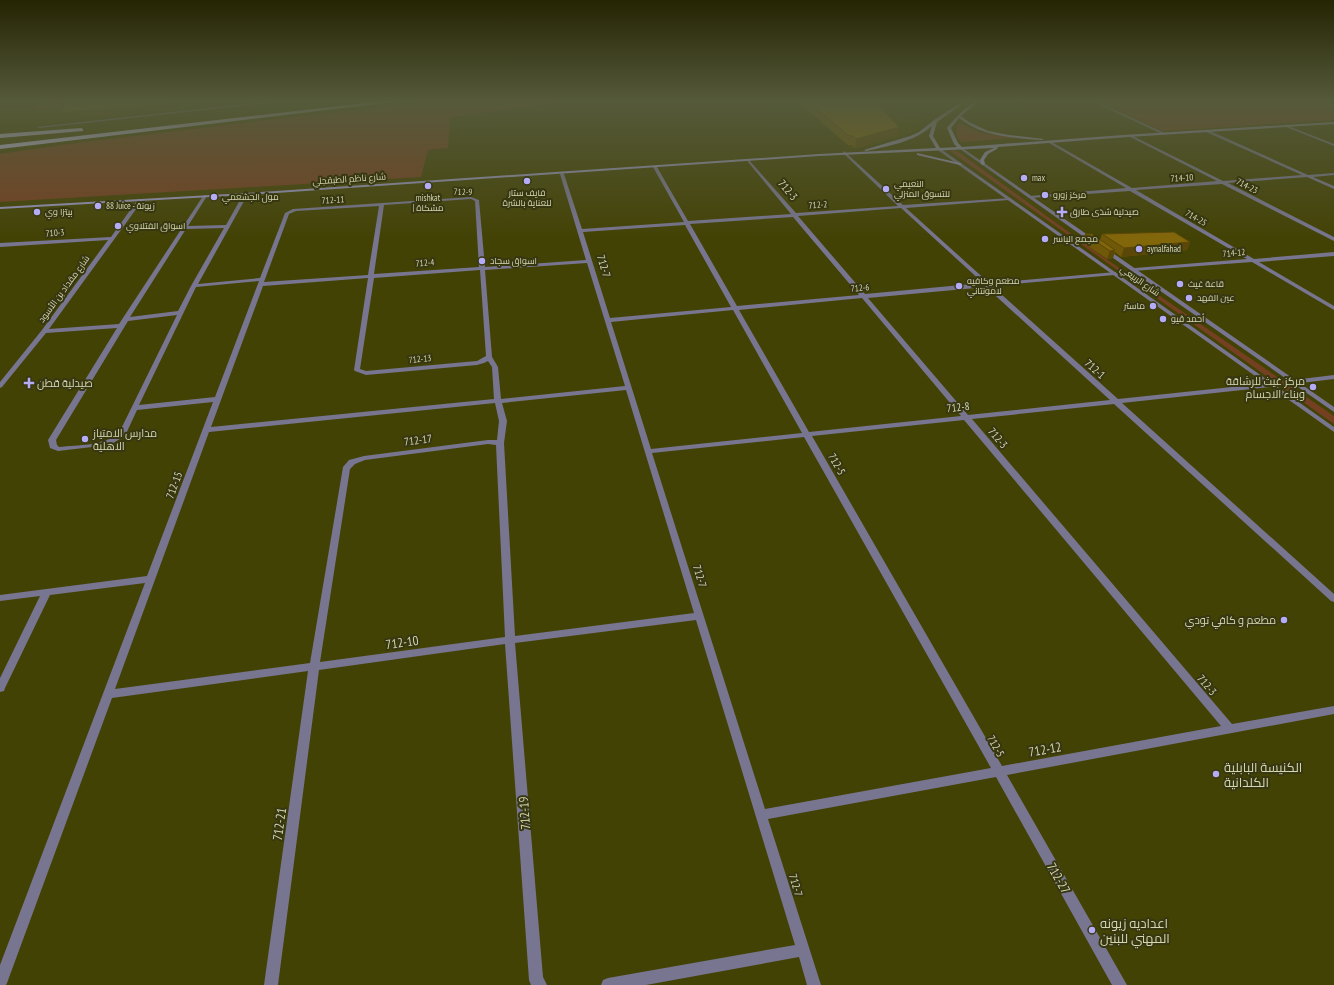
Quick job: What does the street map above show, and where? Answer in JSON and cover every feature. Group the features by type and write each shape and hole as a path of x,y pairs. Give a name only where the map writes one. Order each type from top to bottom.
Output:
{"main road":[{"path":"866,150 877,147"},
{"name":"شارع ناظم الطبقجلي","path":"0,208 562,174 819,155 889,153 948,147"},
{"path":"983,164 982,160 985,155 999,147"},
{"name":"شارع ناظم الطبقجلي","path":"845,154 866,150 938,148"},
{"path":"889,153 924,156 960,164"}],"street":[{"path":"959,147 1096,243"},
{"name":"714-25","path":"1058,147 1334,308"},
{"name":"714-23","path":"1151,147 1334,239"},
{"path":"1242,147 1334,188"},
{"name":"شارع الربيعي","path":"938,148 1334,430"},
{"name":"712-1","path":"845,154 1334,599"},
{"name":"712-3","path":"749,161 1230,729"},
{"name":"712-5","path":"655,167 998,772"},
{"name":"712-7","path":"562,174 814,985"},
{"name":"714-10","path":"1030,197 1334,174"},
{"path":"205,196 125,319 52,440 53,446 58,449 106,443 122,434 194,286 246,194"},
{"name":"712-9","path":"382,204 471,198 477,200 482,268"},
{"name":"712-2","path":"580,231 1009,199"},
{"name":"شارع مقداد بن الأسود","path":"0,386 44,331 140,200"},
{"path":"370,276 382,204"},
{"name":"712-11","path":"262,281 287,213 295,210 382,204"},
{"path":"184,228 228,226"},
{"name":"710-3","path":"3,245 112,238"},
{"path":"0,250 3,245"},
{"name":"شارع الربيعي","path":"1102,248 1334,410"},
{"name":"714-12","path":"1135,270 1334,254"},
{"name":"712-4","path":"194,286 590,261"},
{"path":"482,268 490,357 495,367 498,401 503,420 500,443 510,640"},
{"name":"712-6","path":"608,320 1114,274"},
{"name":"712-13","path":"370,276 357,370 366,373 482,362 490,357"},
{"name":"712-15","path":"108,694 262,281"},
{"path":"125,319 181,313"},
{"path":"44,331 121,326"},
{"path":"1293,382 1334,377"},
{"name":"712-8","path":"648,451 1270,385"},
{"path":"206,430 629,388"},
{"path":"134,408 218,399"},
{"name":"712-17","path":"314,667 346,469 352,462 364,458 488,442 500,443"},
{"path":"0,598 151,579"},
{"path":"0,688 47,592"},
{"name":"712-10","path":"108,694 700,616"},
{"name":"712-19","path":"510,640 536,980 540,985"},
{"name":"712-21","path":"271,985 314,667"},
{"path":"0,983 108,694"},
{"name":"712-12","path":"762,815 1334,710"},
{"name":"712-27","path":"998,772 1120,985"},
{"path":"608,985 804,950"}],"shaded area":[{"path":"49,147 448,147 428,150 421,177 0,202 0,154"},
{"path":"849,147 867,147 867,147 851,149"},
{"path":"950,151 957,151 1099,254 1334,416 1334,424"}],"building":[{"path":"1174,232 1190,242 1124,248 1102,234"},
{"path":"1085,234 1092,234 1115,250 1110,251"}],"place":[{"name":"max","path":"1024,178"},
{"name":"فايف ستار للعناية بالشرة","path":"527,181"},
{"name":"mishkat | مشكاة","path":"428,186"},
{"name":"النعيمي للتسوق المنزلي","path":"886,189"},
{"name":"مركز زورو","path":"1045,195"},
{"name":"مول الجشعمي","path":"214,197"},
{"name":"88 Juice - زيونة","path":"98,206"},
{"name":"بيتزا وي","path":"37,212"},
{"name":"صيدلية شذى طارق","path":"1062,212"},
{"name":"اسواق الفتلاوي","path":"118,226"},
{"name":"مجمع الياسر","path":"1045,239"},
{"name":"aynalfahad","path":"1139,249"},
{"name":"اسواق سجاد","path":"482,261"},
{"name":"قاعة غيث","path":"1180,284"},
{"name":"مطعم وكافيه لامونتاني","path":"959,286"},
{"name":"عين الفهد","path":"1189,298"},
{"name":"ماستر","path":"1153,306"},
{"name":"أحمد ڤيو","path":"1163,319"},
{"name":"صيدلية قطن","path":"29,383"},
{"name":"مركز غيث للرشاقة وبناء الاجسام","path":"1313,387"},
{"name":"مدارس الامتياز الاهلية","path":"85,439"},
{"name":"مطعم و كافي تودي","path":"1284,620"},
{"name":"الكنيسة البابلية الكلدانية","path":"1216,774"},
{"name":"اعداديه زيونه المهني للبنين","path":"1092,930"}]}
